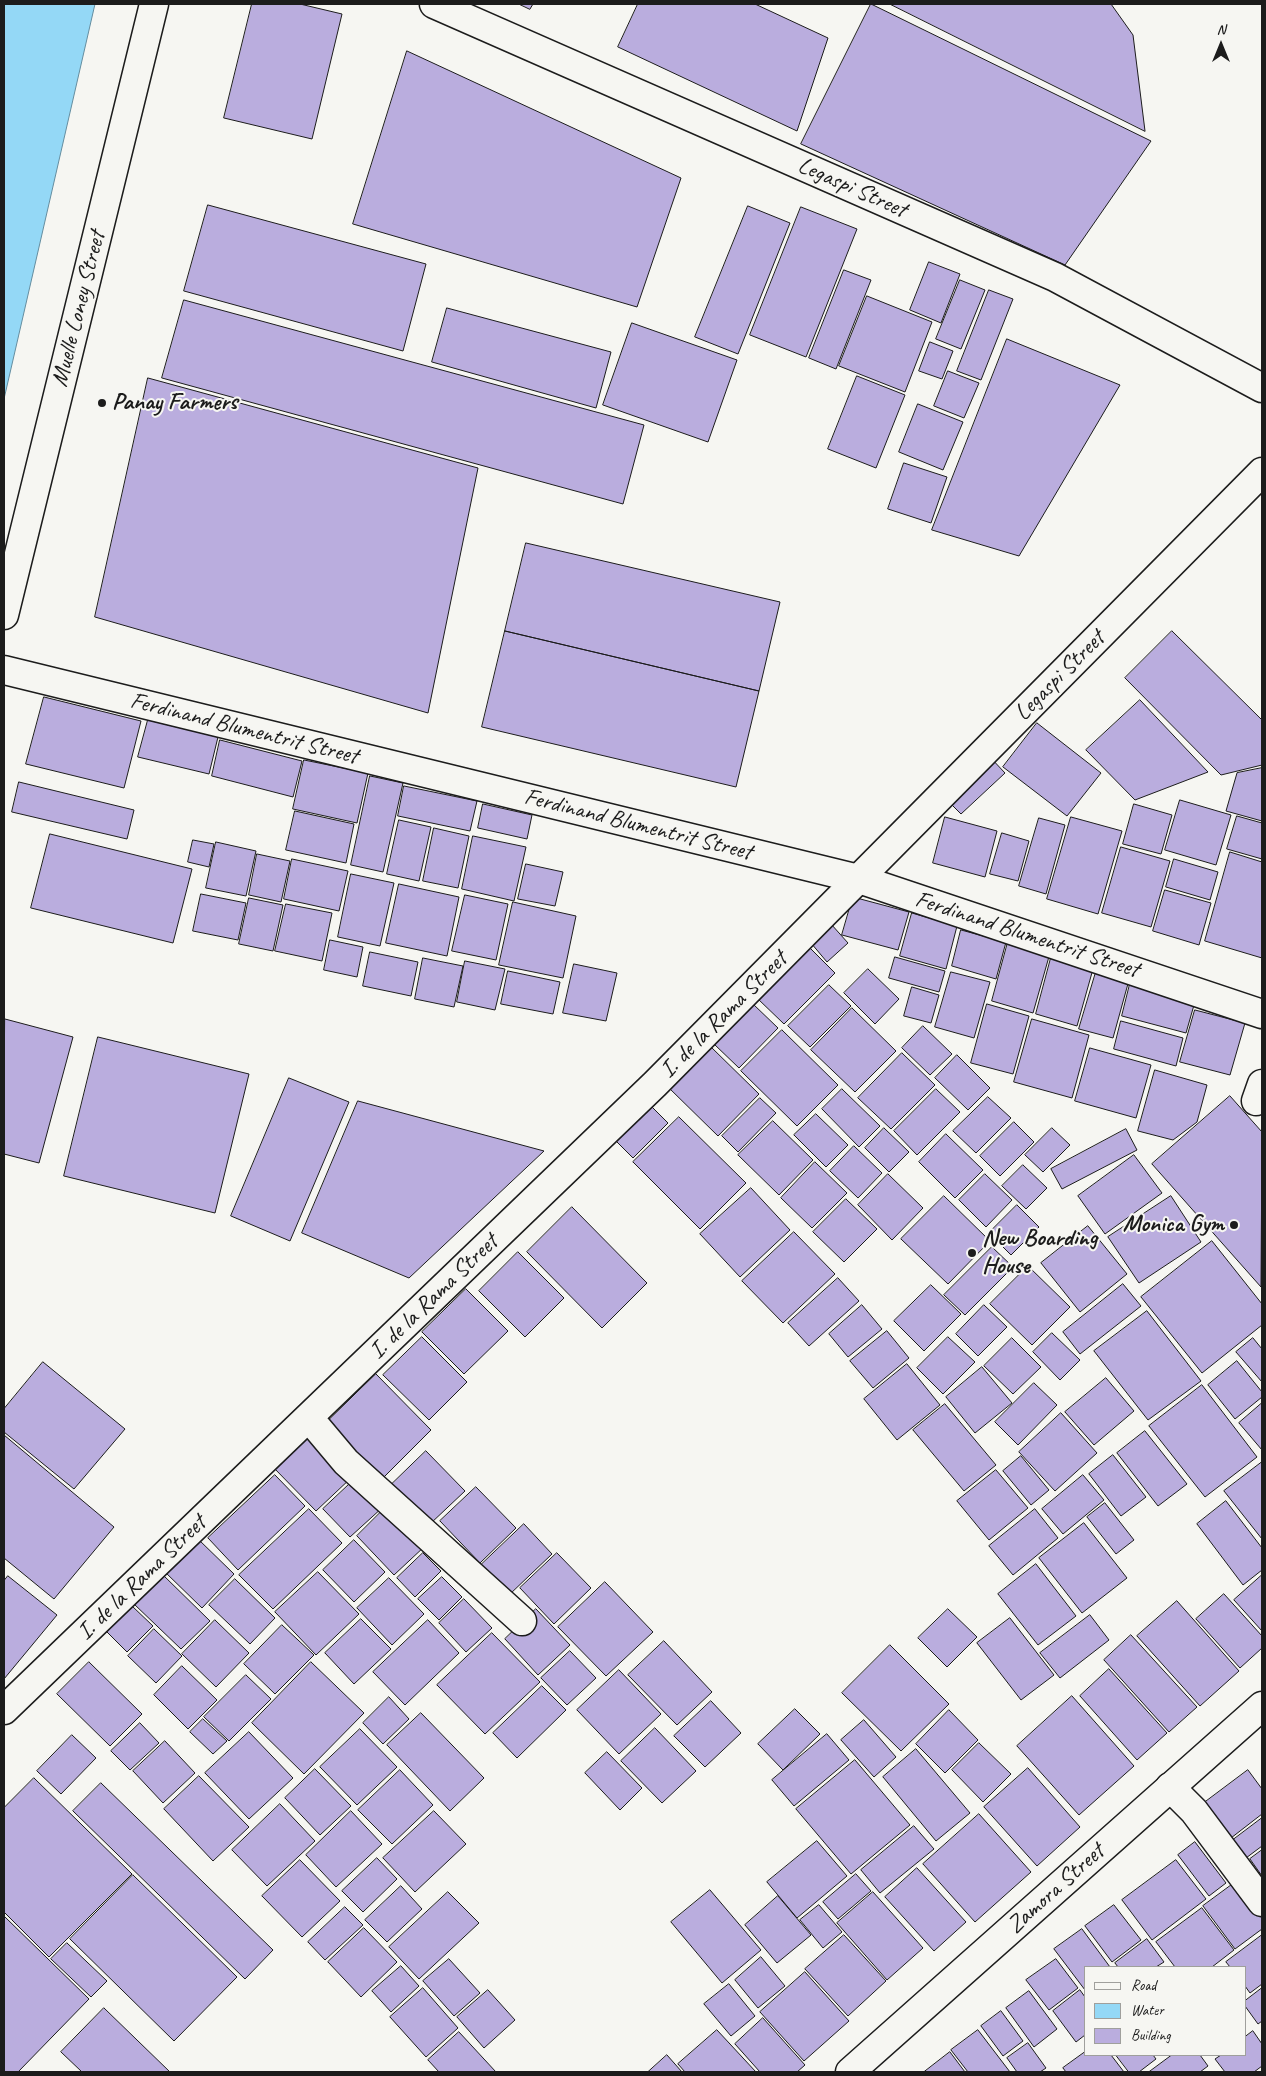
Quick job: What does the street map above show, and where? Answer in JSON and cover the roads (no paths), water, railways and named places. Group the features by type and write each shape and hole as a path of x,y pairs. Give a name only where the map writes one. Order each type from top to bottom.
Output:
{"street":[{"name":"Muelle Loney Street","path":"4,615 154,4"},
{"name":"Legaspi Street","path":"434,4 1055,277 1262,388"},
{"name":"Legaspi Street","path":"859,880 1262,472"},
{"name":"Ferdinand Blumentrit Street","path":"4,670 859,880 1262,1014"},
{"name":"I. de la Rama Street","path":"4,1710 648,1090 859,880"},
{"path":"308,1418 346,1462 522,1621"},
{"name":"Zamora Street","path":"853,2071 1262,1706"},
{"path":"1170,1787 1194,1811 1262,1902"}],"water":[{"path":"4,4 95,4 4,399"}],"place":[{"name":"Panay Farmers","path":"102,403"},
{"name":"Monica Gym","path":"1234,1225"},
{"name":"New Boarding House","path":"972,1253"}]}
